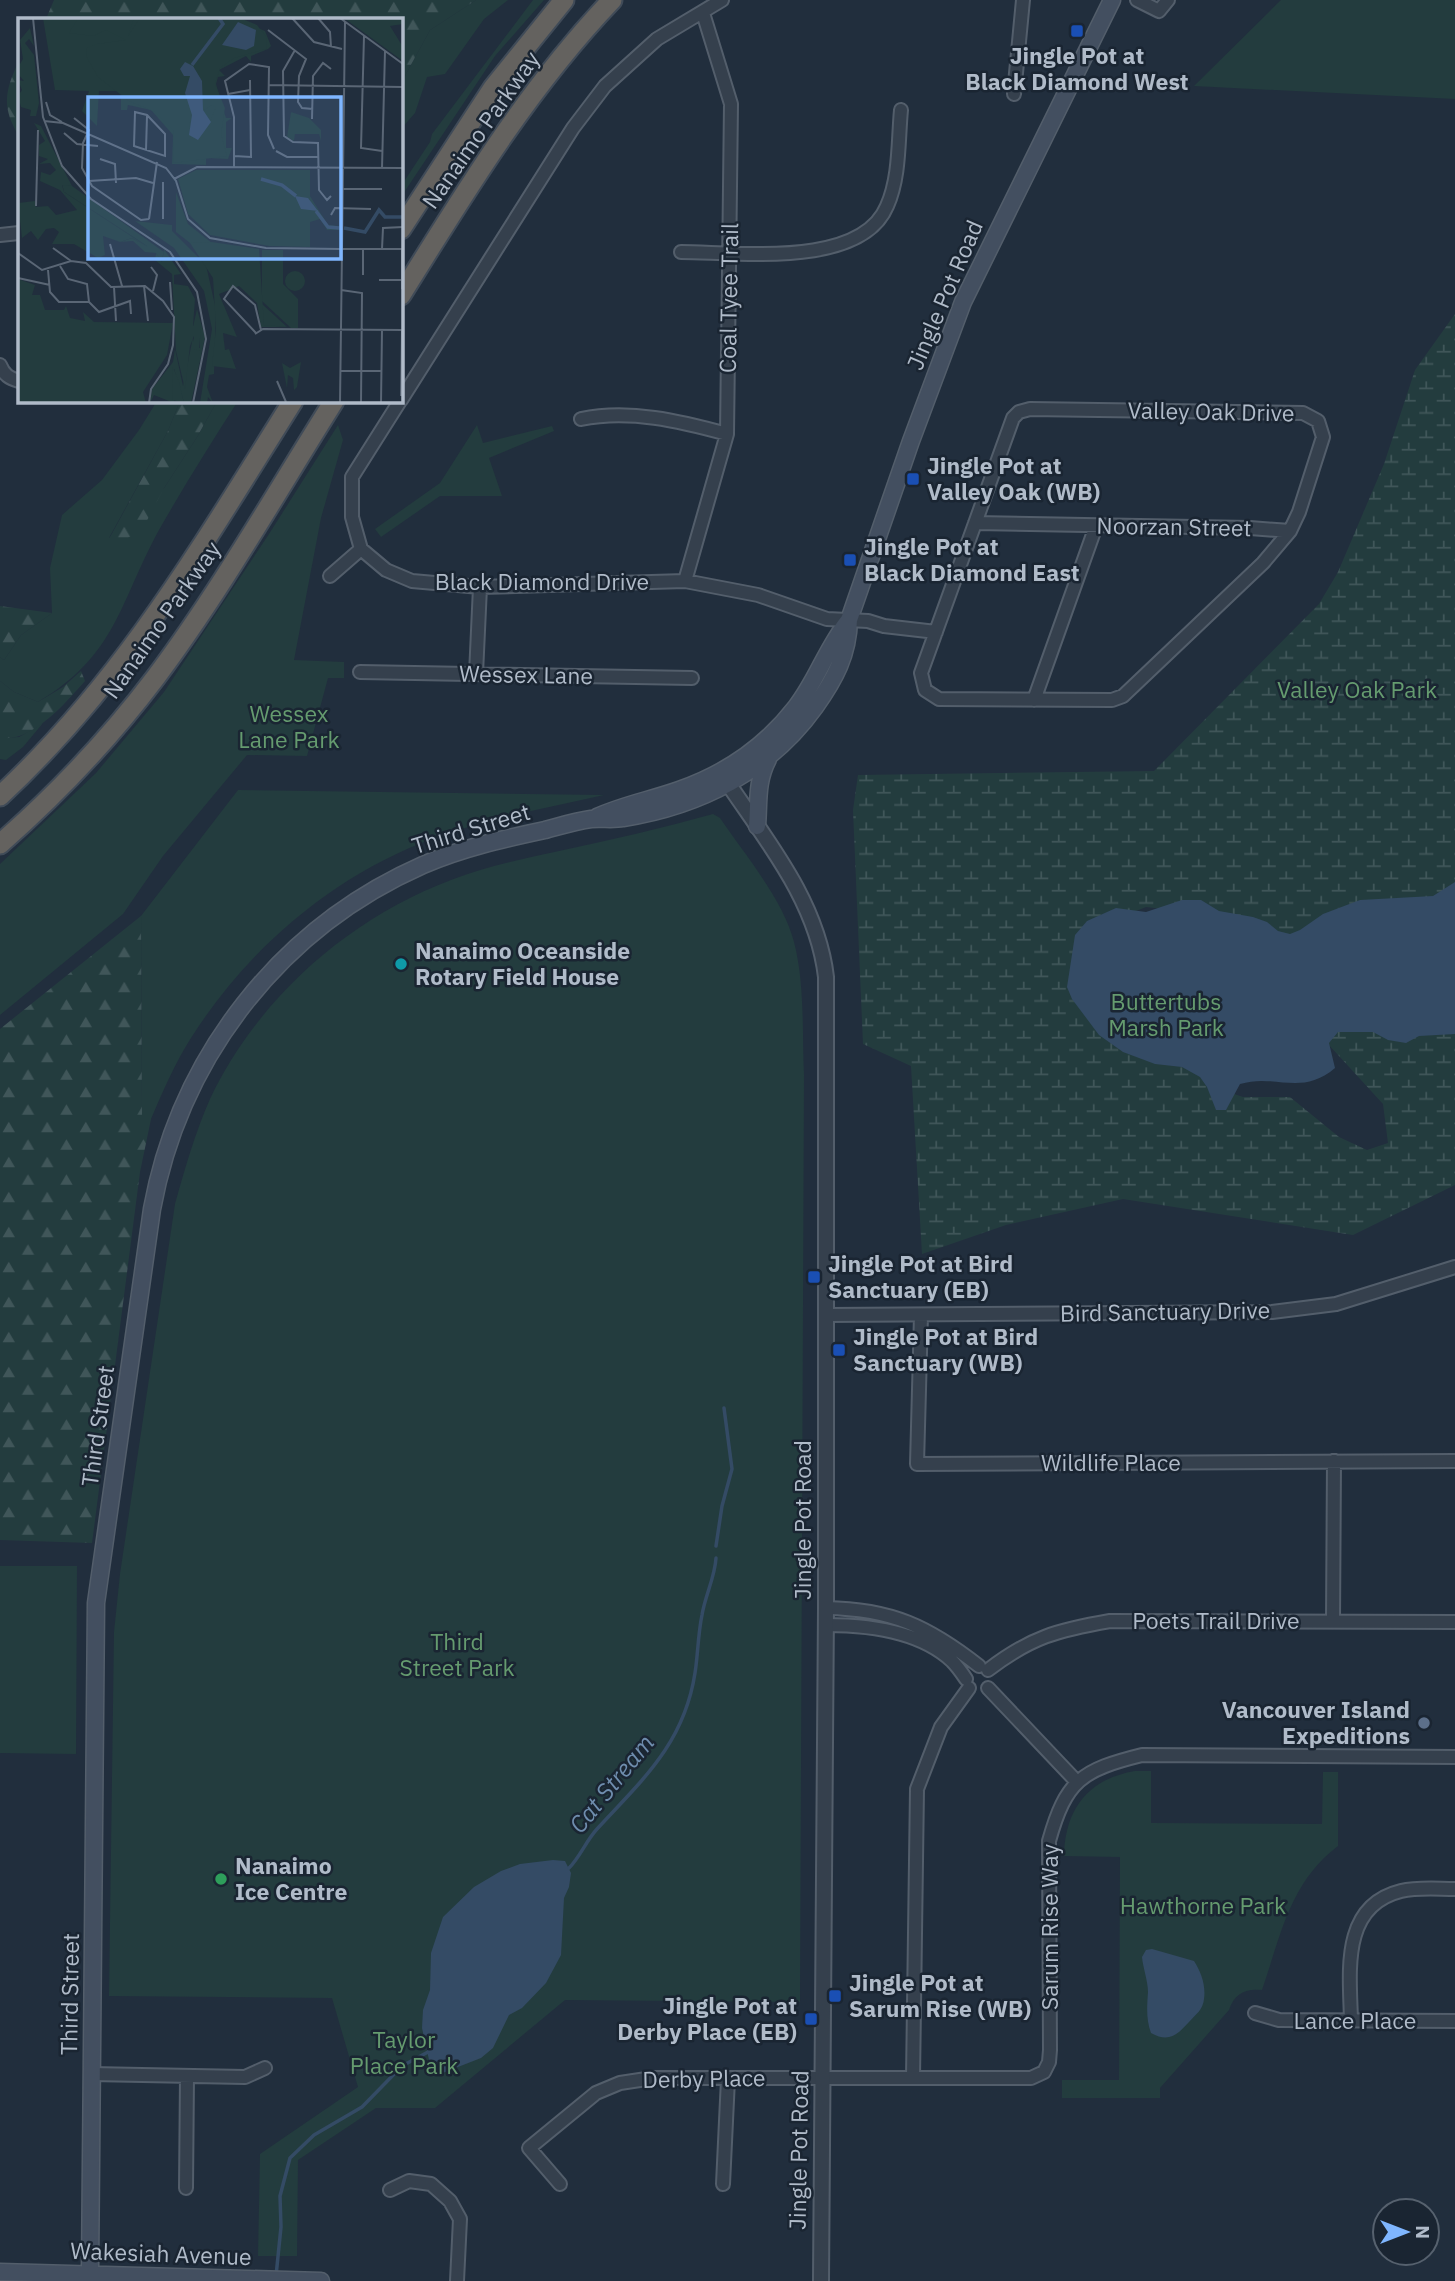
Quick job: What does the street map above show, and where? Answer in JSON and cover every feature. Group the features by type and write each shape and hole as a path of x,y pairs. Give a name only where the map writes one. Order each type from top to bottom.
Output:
{"highway":[{"name":"Nanaimo Parkway","path":"402,227 493,88 564,0"},
{"name":"Nanaimo Parkway","path":"402,293 469,187 531,97 562,55 612,0"},
{"name":"Nanaimo Parkway","path":"0,796 58,739 124,661 169,596 292,402"},
{"name":"Nanaimo Parkway","path":"0,844 78,769 156,677 218,587 333,402"}],"main road":[{"name":"Jingle Pot Road","path":"725,779 769,757 808,717 838,669 848,644 849,620 963,302 1112,0"},
{"name":"Jingle Pot Road","path":"725,779 790,715 815,680 834,638 849,620"},
{"path":"757,826 758,789 769,757"},
{"name":"Third Street","path":"90,2277 96,1603 152,1209 164,1157 177,1119 209,1054 244,1002 297,946 341,911 389,882 446,856 486,843 592,819 618,807 725,779"},
{"name":"Wakesiah Avenue","path":"0,2272 90,2277 321,2281"}],"street":[{"path":"402,398 573,128 605,86 657,39 722,0"},
{"path":"1014,94 1023,0"},
{"path":"1137,0 1159,11 1168,0"},
{"name":"Coal Tyee Trail","path":"685,581 727,434 731,104 703,13"},
{"path":"681,252 792,254 851,241 873,226 887,208 895,179 901,110"},
{"path":"0,235 18,233"},
{"path":"0,365 3,373 18,381"},
{"path":"330,576 361,549 352,517 352,477 400,402"},
{"name":"Valley Oak Drive","path":"1024,410 1303,413 1318,421 1323,438 1299,512 1290,531 1263,563 1123,696 1112,700 939,699 925,690 922,673 975,523 1013,418 1024,410"},
{"path":"580,419 606,414 684,422 727,434"},
{"name":"Noorzan Street","path":"975,523 1290,531"},
{"path":"1034,699 1096,526"},
{"name":"Black Diamond Drive","path":"361,549 386,570 412,581 480,587 685,581 758,595 827,619 849,620"},
{"path":"476,674 480,587"},
{"path":"849,620 936,632"},
{"name":"Wessex Lane","path":"360,672 692,678"},
{"name":"Jingle Pot Road","path":"725,779 795,884 809,910 824,959 827,996 821,2281"},
{"name":"Bird Sanctuary Drive","path":"827,1315 1272,1312 1336,1304 1455,1267"},
{"name":"Wildlife Place","path":"921,1315 917,1464 1455,1461"},
{"path":"1333,1622 1334,1461"},
{"path":"826,1608 865,1610 902,1620 943,1639 984,1668 992,1677 988,1688 981,1692 968,1683 952,1661 898,1633 865,1626 826,1625"},
{"name":"Poets Trail Drive","path":"984,1668 1014,1650 1059,1630 1110,1621 1455,1622"},
{"path":"913,2078 917,1789 941,1727 968,1683 969,1671 984,1668"},
{"path":"988,1688 1076,1782"},
{"name":"Sarum Rise Way","path":"823,2077 1031,2078 1044,2072 1049,2062 1050,2050 1049,1841 1058,1810 1076,1782 1104,1765 1142,1755 1455,1756"},
{"path":"1351,2021 1350,1955 1353,1938 1366,1913 1386,1896 1399,1891 1455,1889"},
{"name":"Lance Place","path":"1255,2012 1279,2020 1455,2021"},
{"path":"91,2074 245,2077 265,2068"},
{"path":"186,2188 187,2076"},
{"name":"Derby Place","path":"560,2184 528,2148 596,2093 620,2083 653,2078 823,2077"},
{"path":"723,2184 728,2079"},
{"path":"390,2190 409,2181 431,2184 450,2201 460,2219 457,2281"}],"green space":[{"path":"54,0 476,0 430,30 402,81 402,18 46,18"},
{"path":"476,0 508,0 484,19 445,74 427,77 415,113 402,128 402,81 430,30"},
{"path":"533,0 544,0 495,56 402,196 402,184 430,142 432,134"},
{"path":"1281,0 1455,0 1455,99 1194,86"},
{"path":"18,64 18,134 7,107 11,81"},
{"name":"Buttertubs Marsh Park","path":"1455,314 1455,1185 1353,1235 1123,1199 1006,1225 922,1254 911,1066 863,1044 853,810 858,775 1154,771 1319,604 1338,572 1384,464 1415,370","holes":["1146,907 1227,916 1328,1044 1383,1104 1388,1143 1367,1150 1339,1137 1290,1097 1243,1097 1231,1093 1185,1043 1131,913"]},
{"path":"156,402 180,402 168,431 109,538 164,488 216,402 237,402 159,530 113,626 85,666 38,702 14,692 0,681 0,657 4,660 21,635 52,613 50,568 62,515 102,480"},
{"path":"180,402 216,402 142,530 117,544 109,539 168,431"},
{"name":"Wessex Lane Park","path":"338,425 343,440 321,518 294,660 344,662 344,678 328,678 307,756 247,755 163,856 123,914 0,1015 0,864 96,773 164,692"},
{"path":"477,425 483,443 552,426 554,431 489,458 502,496 440,496 381,537 375,529 440,483"},
{"path":"0,606 52,613 21,635 4,660 0,657"},
{"path":"81,671 85,681 48,719 22,735 0,739 0,681 14,692 38,702 63,687"},
{"path":"43,723 23,747 6,760 0,759 0,738 19,737"},
{"path":"238,790 604,795 497,819 434,838 362,872 328,894 296,918 239,974 185,1048 151,1119 142,1119 141,916"},
{"name":"Third Street Park","path":"713,814 720,818 762,878 789,926 798,958 801,991 804,1075 800,2002 565,2000 435,2108 376,2108 298,2160 297,2256 258,2256 260,2154 358,2087 332,1998 109,1996 114,1632 120,1574 175,1204 191,1151 210,1099 253,1028 310,966 377,916 413,896 478,871"},
{"path":"141,916 142,1118 151,1119 140,1172 92,1543 0,1540 0,1029"},
{"path":"0,1566 77,1566 76,1754 0,1753"},
{"name":"Hawthorne Park","path":"1151,1771 1151,1823 1322,1824 1323,1772 1338,1772 1338,1846 1322,1860 1298,1893 1289,1911 1262,1990 1245,1991 1237,1996 1229,2010 1160,2088 1160,2098 1062,2098 1062,2080 1119,2080 1120,1857 1064,1856 1065,1839 1075,1811 1092,1789 1118,1775"}],"water":[{"path":"1455,882 1455,1034 1419,1036 1406,1043 1388,1040 1373,1032 1338,1032 1329,1043 1335,1068 1323,1077 1299,1083 1253,1081 1240,1084 1226,1110 1216,1110 1200,1077 1182,1067 1155,1064 1123,1052 1099,1035 1072,999 1067,987 1075,935 1087,921 1116,908 1146,912 1182,900 1201,900 1219,911 1253,917 1267,922 1278,931 1290,934 1323,914 1360,900 1433,896"},
{"path":"565,1861 571,1873 564,1898 561,1955 546,1983 522,2008 509,2015 493,2048 481,2058 440,2074 431,2069 422,2028 423,2010 430,1990 431,1953 443,1917 474,1887 501,1871 520,1864"},
{"path":"1152,1949 1194,1961 1204,1984 1201,2009 1181,2031 1168,2037 1151,2033 1148,2023 1148,1988 1142,1957 1146,1950"}],"waterway":[{"name":"Cat Stream","path":"716,1546 722,1506 732,1469 724,1408"},
{"name":"Cat Stream","path":"569,1868 593,1834 659,1759 681,1720 695,1673 703,1608 716,1558"},
{"name":"Cat Stream","path":"276,2276 281,2227 280,2196 290,2158 314,2135 362,2107 402,2066 428,2052"}],"place":[{"name":"Jingle Pot at Black Diamond West","path":"1077,31"},
{"name":"Jingle Pot at Valley Oak (WB)","path":"913,479"},
{"name":"Jingle Pot at Black Diamond East","path":"850,560"},
{"name":"Nanaimo Oceanside Rotary Field House","path":"401,964"},
{"name":"Jingle Pot at Bird Sanctuary (EB)","path":"814,1277"},
{"name":"Jingle Pot at Bird Sanctuary (WB)","path":"839,1350"},
{"name":"Vancouver Island Expeditions","path":"1424,1723"},
{"name":"Nanaimo Ice Centre","path":"221,1879"},
{"name":"Jingle Pot at Sarum Rise (WB)","path":"835,1996"},
{"name":"Jingle Pot at Derby Place (EB)","path":"811,2019"}],"park label":[{"name":"Valley Oak Park","path":"1357,690"},
{"name":"Taylor Place Park","path":"404,2053"}]}
